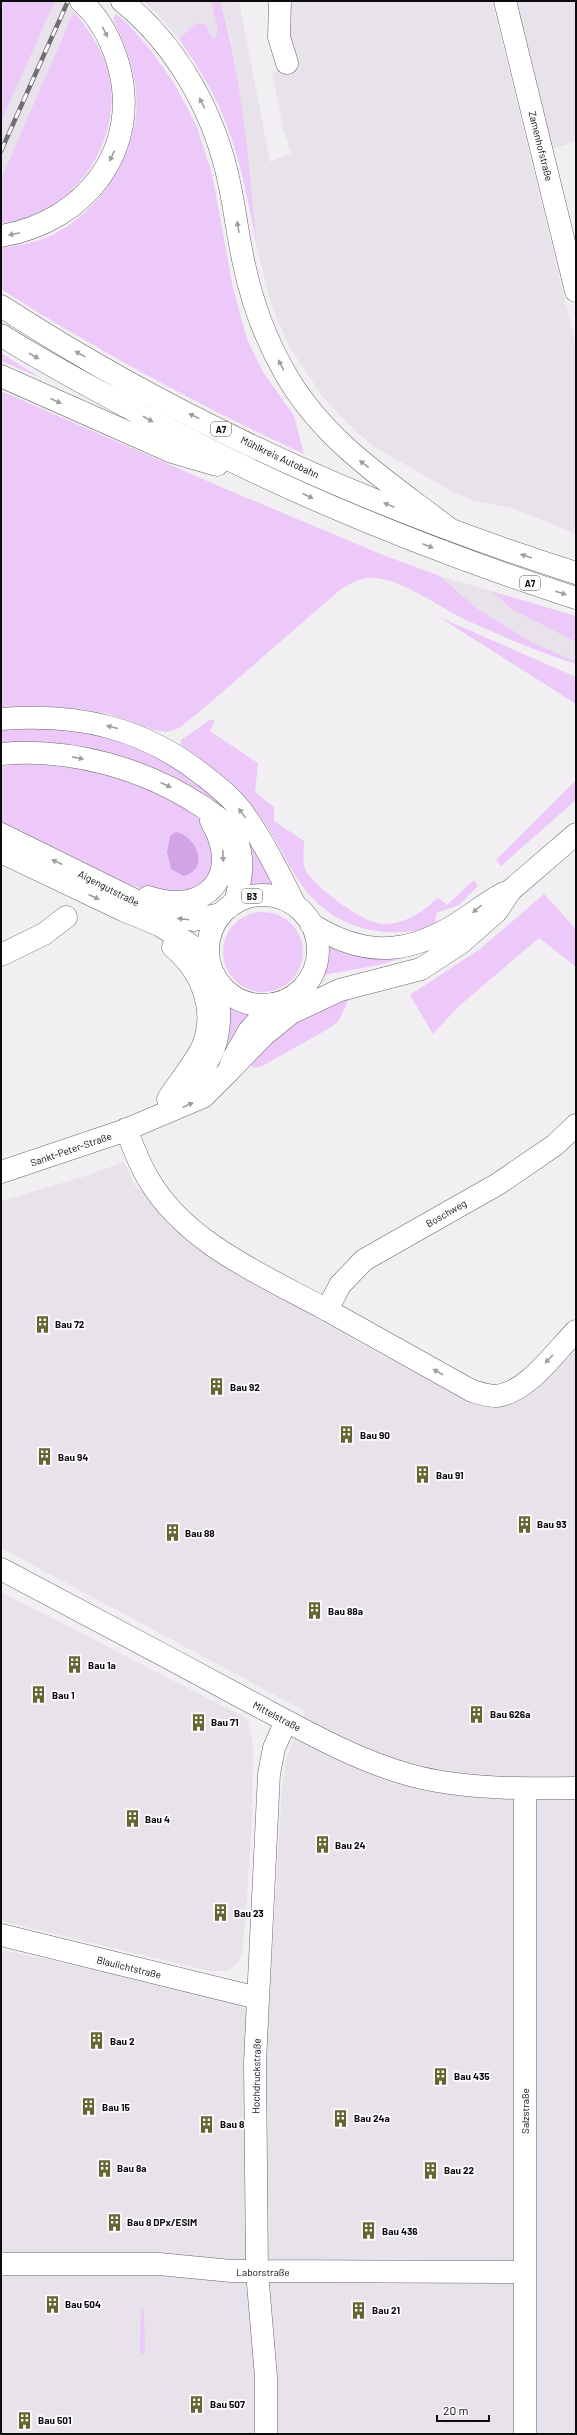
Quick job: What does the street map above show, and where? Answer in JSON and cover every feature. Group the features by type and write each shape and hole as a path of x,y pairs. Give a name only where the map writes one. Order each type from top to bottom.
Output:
{"main road":[{"path":"1,236 40,226 65,212 77,203 96,183 117,144 121,130 124,100 120,69 104,29 81,1"},
{"path":"122,1 169,49 196,92 215,132 227,170 244,265 254,299 270,342 285,373 304,402 347,449 451,530"},
{"path":"280,1 279,37 287,63"},
{"name":"Zamenhofstraße","path":"505,1 576,292"},
{"name":"Mühlkreis Autobahn","path":"1,306 43,334 156,397 319,476 451,530 576,573"},
{"name":"A7","path":"1,335 26,351 151,420 272,480 369,524 484,567 576,598"},
{"path":"1,376 172,452 272,480"},
{"name":"B3","path":"1,719 37,716 82,720 124,730 160,746 190,764 223,791 240,810 277,870 300,902 317,940 317,959 309,979 297,992 286,999 273,1004 252,1004 241,1000 224,988 212,969 209,942 212,928 228,909 249,897 262,895 300,902"},
{"name":"B3","path":"1,754 39,753 108,765 170,787 224,822 234,834 239,847 242,862 228,909"},
{"path":"105,884 155,899 177,902 196,900 211,890 221,873 223,852 217,831 203,808"},
{"name":"Aigengutstraße","path":"1,834 105,884 132,900 170,917 194,920 228,909"},
{"path":"311,924 334,937 376,948 405,948 455,925 487,901 511,890 576,834"},
{"name":"Aigengutstraße","path":"1,852 123,910"},
{"name":"Sankt-Peter-Straße","path":"1,1172 133,1126 185,1106 203,1097 264,1035 291,1013 340,990 421,969 462,942 496,912 511,890"},
{"path":"300,902 355,932 378,938 424,939"},
{"path":"123,910 159,924 176,934 212,969 220,1012 216,1044 210,1057 197,1076 133,1126 148,1180 184,1223 237,1261 472,1391 495,1396 517,1389 526,1382 576,1330"},
{"path":"123,910 181,954 194,970 207,1001 207,1029 201,1049 168,1099"},
{"path":"1,955 44,934 66,917"},
{"path":"297,992 337,979 445,953"},
{"path":"228,1072 234,1057 249,1031 273,1004"},
{"name":"Boschweg","path":"327,1310 340,1285 364,1260 504,1180 555,1145 576,1125"},
{"name":"Mittelstraße","path":"1,1569 286,1721 362,1758 412,1776 525,1788 576,1788"},
{"name":"Hochdruckstraße","path":"266,2434 266,2378 257,2272 255,2062 269,1774 274,1748 286,1721"},
{"name":"Salzstraße","path":"525,1788 525,2434"},
{"name":"Blaulichtstraße","path":"1,1935 258,1998"},
{"name":"Laborstraße","path":"1,2264 159,2264 257,2272 525,2272"}],"shaded area":[{"path":"1,1 55,1 1,122"},
{"path":"55,1 61,1 74,11 1,179 1,122"},
{"path":"143,1 211,1 218,31 214,41 205,24 196,23 179,39 157,13"},
{"path":"211,1 220,1 228,31 240,92 257,248 244,182 230,134 220,108 209,87 179,39 196,23 205,24 214,40 218,31"},
{"path":"220,1 239,1 270,162 291,153 284,131 272,73 280,70 287,1 492,1 576,345 576,534 512,508 475,501 453,492 373,446 347,423 323,397 291,349 273,310 257,248 240,93 230,35"},
{"path":"515,1 576,1 576,142 551,149"},
{"path":"74,11 98,46 109,75 111,86 111,111 106,135 96,157 83,177 67,194 47,208 25,218 1,223 1,179"},
{"path":"116,14 126,22 149,48 174,83 197,127 212,174 233,288 247,339 263,372 294,416 304,454 226,417 150,377 112,356 1,289 1,248 25,244 48,237 65,228 81,216 95,203 107,187 126,153 132,135 137,103 131,66 113,19"},
{"path":"1,353 41,378 1,361"},
{"path":"1,391 214,484 383,555 440,576 475,607 530,641 576,662 576,664 534,649 466,620 418,593 391,581 378,578 366,578 356,581 341,589 179,728 167,732 154,730 109,714 80,709 45,706 1,707"},
{"path":"440,576 491,591 513,610 576,642 576,662 530,641 475,607"},
{"path":"491,591 576,616 576,642 513,610"},
{"path":"439,617 576,677 576,704"},
{"path":"211,719 215,721 210,731 258,763 255,792 274,807 274,821 304,841 304,866 310,876 318,885 353,912 375,923 384,924 399,922 426,908 438,898 447,905 474,880 478,886 459,905 436,913 435,926 415,931 377,931 359,927 342,920 326,910 312,897 299,881 268,828 254,809 226,779 181,745 181,740"},
{"path":"19,727 59,727 109,738 152,754 191,777 226,807 241,825 253,845 273,888 256,886 248,888 248,848 95,750 63,744 33,742 1,745 1,730"},
{"path":"21,763 92,771 116,777 140,784 183,805 203,823 217,855 209,881 189,893 143,889 105,876 1,827 1,767"},
{"path":"576,780 576,800 501,866 496,860"},
{"path":"176,832 190,840 198,853 197,866 192,872 184,876 171,869 167,852 170,836"},
{"path":"544,894 576,929 576,967 539,938 459,1006 433,1034 410,995 480,949"},
{"path":"263,912 278,915 291,924 300,937 303,952 300,967 291,980 278,989 263,992 248,989 235,980 226,967 223,952 226,937 235,924 248,915"},
{"path":"327,942 419,953 383,964 324,975 329,954"},
{"path":"351,995 338,1022 328,1029 262,1066 254,1068 249,1063 281,1030"},
{"path":"228,1006 250,1015 232,1046 226,1042"},
{"path":"124,1162 136,1188 146,1193 168,1223 204,1253 374,1351 474,1404 491,1406 515,1403 532,1391 576,1345 576,2434 1,2434 1,1950 269,2005 282,1788 286,1760 305,1711 1,1548 1,1201 86,1176"},
{"path":"1,1592 246,1718 253,1744 252,1817 246,1915 240,1960 227,1971 209,1971 1,1921"},
{"path":"141,2308 144,2311 145,2351 142,2355 140,2352"}],"railway":[{"path":"1,151 68,1"}],"place":[{"name":"Bau 72","path":"42,1324"},
{"name":"Bau 92","path":"217,1387"},
{"name":"Bau 90","path":"347,1435"},
{"name":"Bau 94","path":"45,1457"},
{"name":"Bau 91","path":"423,1475"},
{"name":"Bau 93","path":"524,1524"},
{"name":"Bau 88","path":"172,1533"},
{"name":"Bau 88a","path":"315,1611"},
{"name":"Bau 1a","path":"75,1665"},
{"name":"Bau 1","path":"39,1695"},
{"name":"Bau 626a","path":"477,1714"},
{"name":"Bau 71","path":"198,1722"},
{"name":"Bau 4","path":"132,1819"},
{"name":"Bau 24","path":"322,1845"},
{"name":"Bau 23","path":"221,1913"},
{"name":"Bau 2","path":"97,2041"},
{"name":"Bau 435","path":"441,2076"},
{"name":"Bau 15","path":"89,2107"},
{"name":"Bau 24a","path":"341,2118"},
{"name":"Bau 8","path":"207,2124"},
{"name":"Bau 8a","path":"104,2168"},
{"name":"Bau 22","path":"431,2170"},
{"name":"Bau 8 DPx/ESIM","path":"114,2222"},
{"name":"Bau 436","path":"369,2231"},
{"name":"Bau 504","path":"52,2304"},
{"name":"Bau 21","path":"359,2310"},
{"name":"Bau 507","path":"197,2404"},
{"name":"Bau 501","path":"25,2420"}]}
